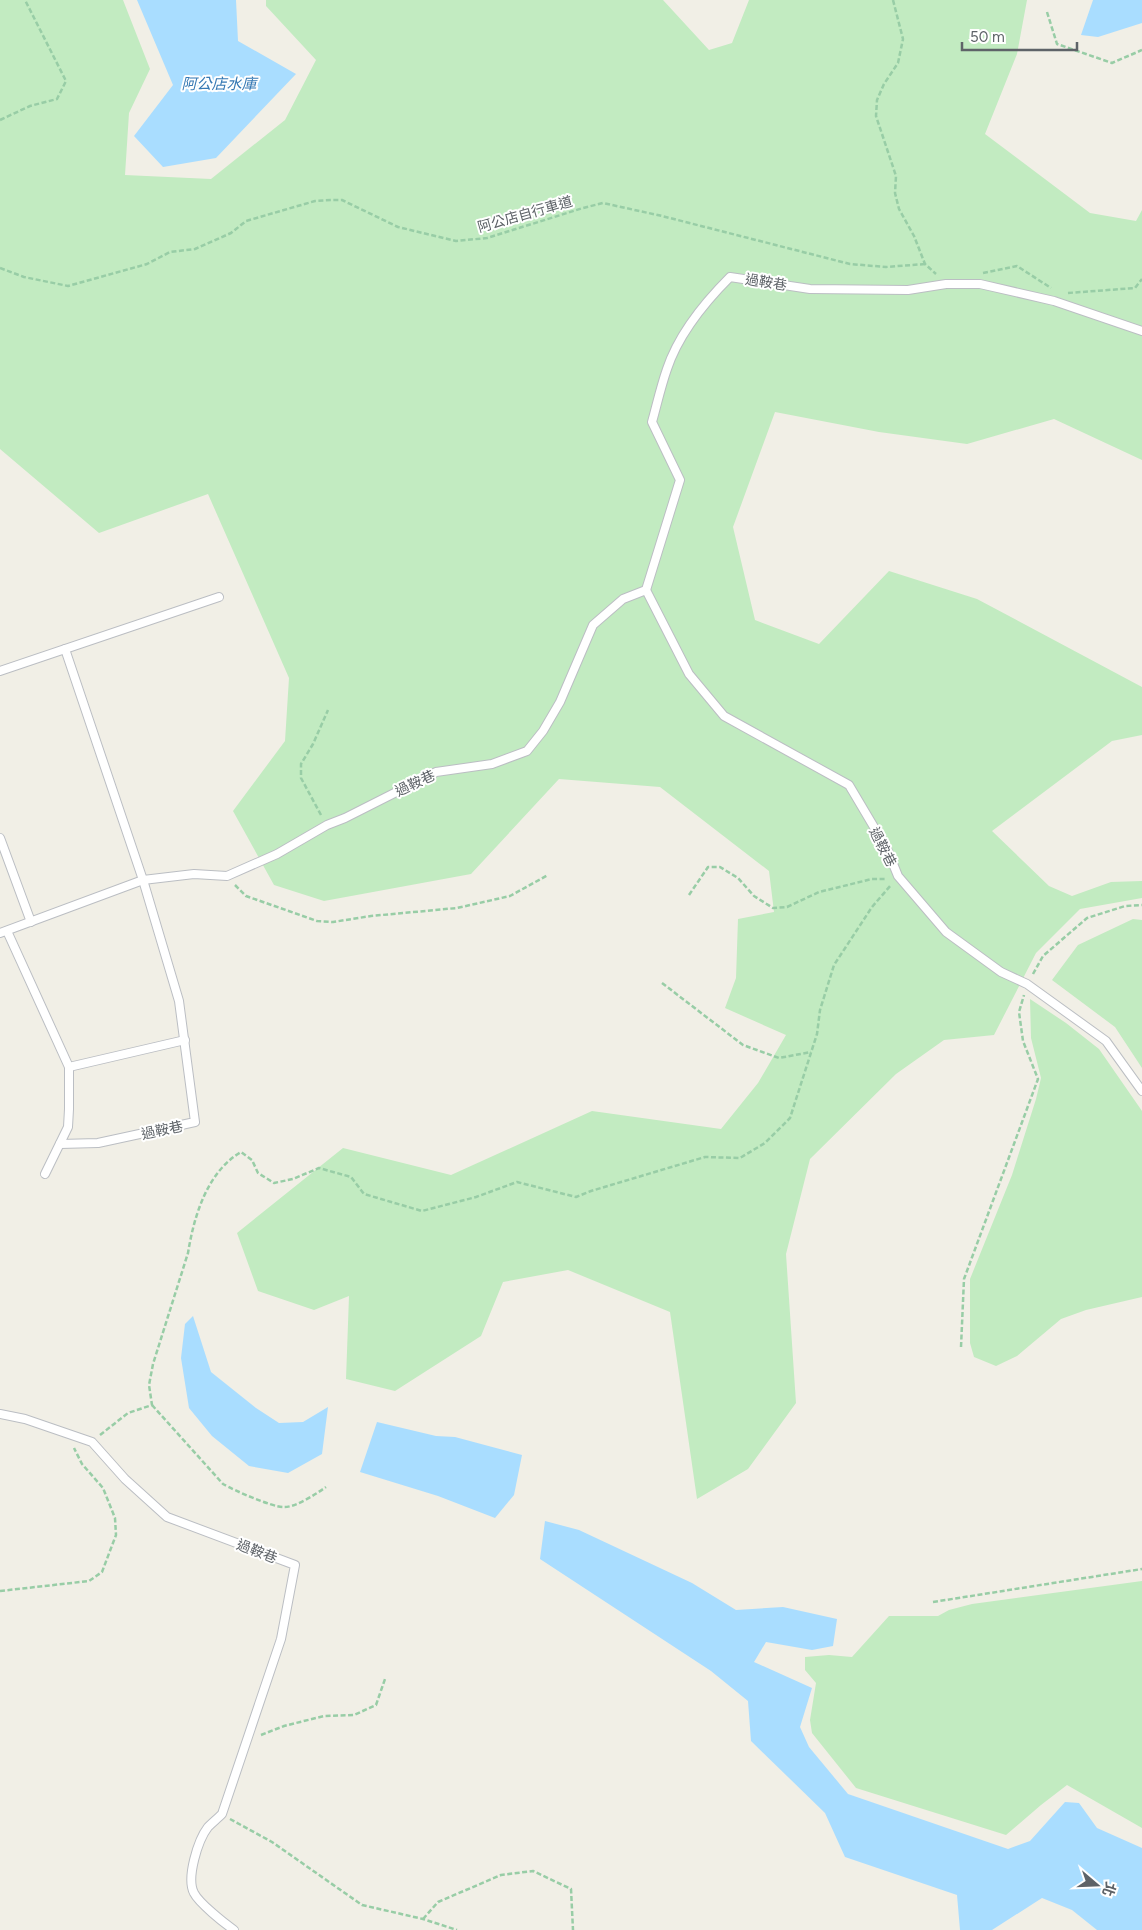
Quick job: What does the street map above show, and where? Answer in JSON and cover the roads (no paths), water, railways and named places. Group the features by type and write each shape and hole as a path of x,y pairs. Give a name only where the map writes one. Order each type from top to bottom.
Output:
{"lane":[{"name":"過鞍巷","path":"1142,331 1054,301 980,284 946,284 908,290 810,289 730,276 711,296 687,327 667,368 652,422 680,480 646,590 690,674 724,716 849,785 887,849 898,876 946,932 1002,972 1027,984 1106,1041 1142,1091"},
{"name":"過鞍巷","path":"45,1174 68,1127 68,1066 4,932 143,880 194,874 227,876 277,854 327,825 345,818 436,772 492,764 527,751 543,731 560,702 593,625 623,599 646,590"},
{"path":"0,671 219,597"},
{"name":"過鞍巷","path":"60,1144 98,1143 195,1122 179,1001 143,880 64,649"},
{"path":"0,838 31,922"},
{"path":"68,1066 185,1040"},
{"name":"過鞍巷","path":"0,1414 25,1419 68,1436 92,1442 125,1479 167,1517 294,1565 281,1640 222,1814 208,1828 195,1855 191,1878 194,1893 218,1918 234,1930"}],"water":[{"name":"阿公店水庫","path":"137,0 236,0 238,41 296,74 216,158 163,167 134,136 173,85"},
{"path":"1093,0 1142,0 1142,23 1098,37 1081,35"},
{"path":"193,1316 211,1372 256,1408 279,1423 303,1422 328,1407 322,1454 288,1473 249,1466 212,1436 189,1408 181,1358 185,1324"},
{"path":"377,1422 436,1436 455,1437 522,1455 514,1495 495,1518 438,1496 360,1472"},
{"path":"545,1521 579,1530 692,1583 736,1610 783,1607 837,1619 833,1646 812,1650 766,1642 754,1662 812,1688 800,1727 809,1747 848,1794 1008,1849 1030,1841 1065,1802 1079,1803 1097,1828 1142,1848 1142,1930 1097,1930 1072,1910 1042,1898 992,1930 960,1930 957,1895 845,1857 825,1813 751,1741 748,1701 711,1671 540,1559"}]}
